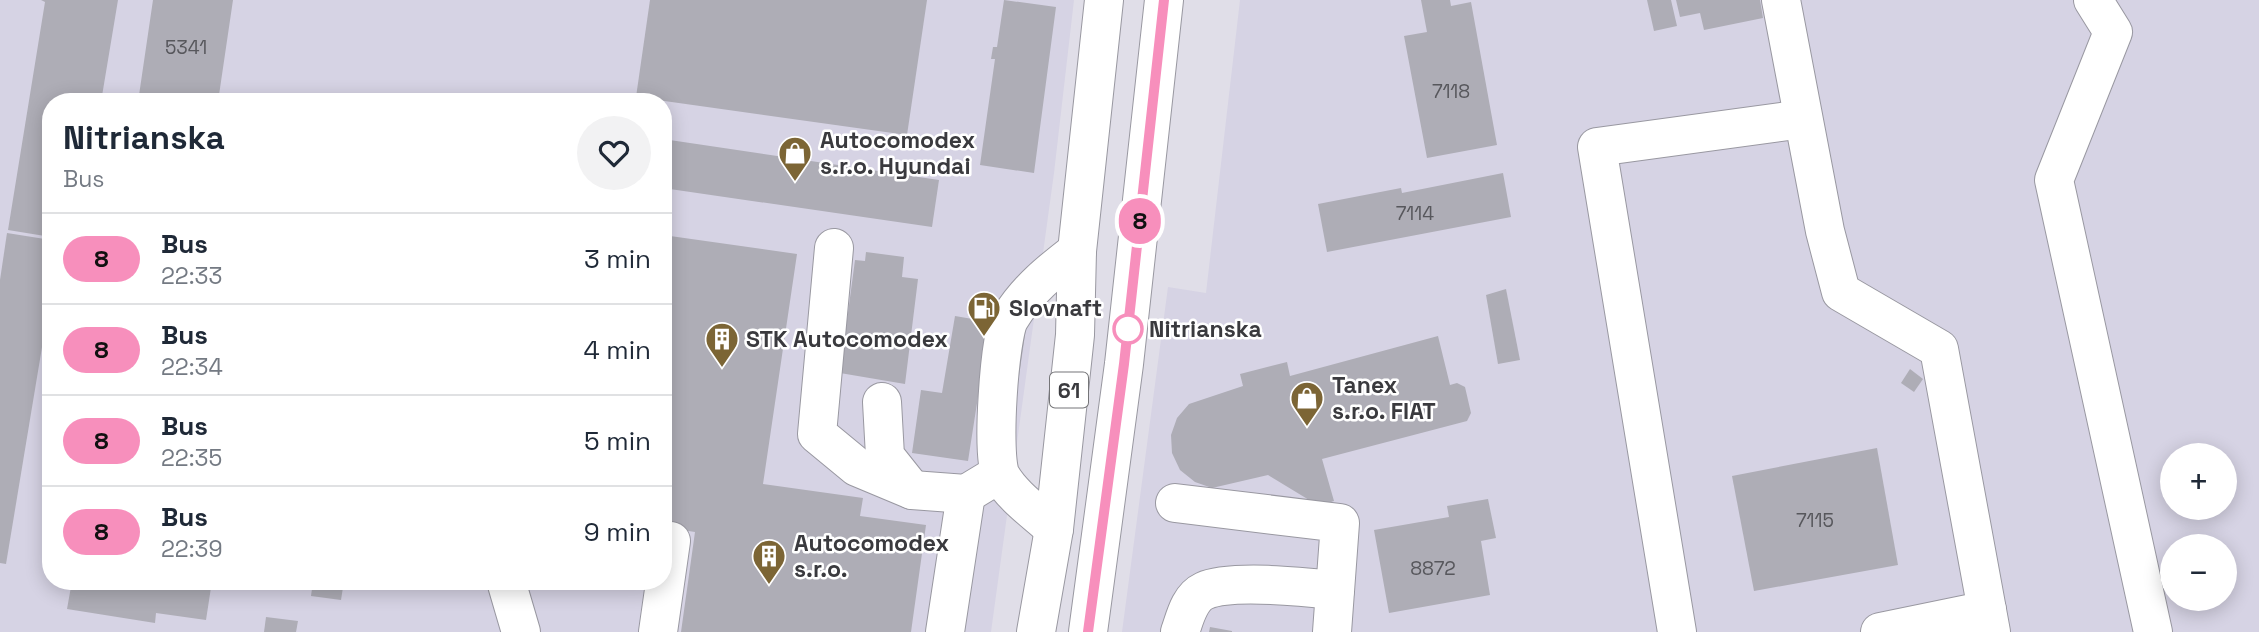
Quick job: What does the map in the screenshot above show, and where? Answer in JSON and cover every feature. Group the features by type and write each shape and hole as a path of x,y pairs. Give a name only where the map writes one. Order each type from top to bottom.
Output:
{"main road":[{"name":"61","path":"1036,632 1054,529 1075,335 1077,251 1104,0"},
{"name":"61","path":"1088,632 1122,378 1164,0"},
{"path":"1781,0 1825,231 1842,292 1939,349 1989,621 1880,632"},
{"path":"2093,0 2113,32 2054,180 2153,632"},
{"path":"1677,632 1597,147 1804,118"},
{"path":"834,248 817,434 857,467 912,490 966,494 999,474"},
{"path":"1054,529 1010,488 999,474 995,410 1008,321 1041,279 1077,251"},
{"path":"882,402 886,456 912,490"},
{"path":"945,632 966,494"},
{"path":"1175,503 1340,523 1332,632"},
{"path":"1180,632 1191,603 1203,591 1224,586 1301,586 1335,590"},
{"path":"509,590 521,632"},
{"path":"658,632 664,590"}],"shaded area":[{"path":"0,0 1074,0 1054,173 991,632 0,632"},
{"path":"1240,0 2259,0 2259,632 1122,632 1168,287 1206,293"}],"building":[{"path":"41,0 118,0 102,93 42,93 42,236 8,230 45,2"},
{"path":"153,0 233,0 219,93 139,93"},
{"path":"650,0 927,0 907,135 672,102 672,93 637,93"},
{"path":"1004,0 1056,7 1034,173 980,165 995,59 991,59 993,47 997,47"},
{"path":"1421,0 1450,0 1451,6 1471,2 1497,145 1427,158 1404,36 1427,32"},
{"path":"1647,0 1671,0 1677,26 1654,31"},
{"path":"1676,0 1760,0 1763,18 1704,30 1700,13 1680,17"},
{"name":"Autocomodex s.r.o. Hyundai","path":"672,140 939,180 932,227 672,189"},
{"path":"1503,173 1511,217 1327,252 1318,204 1401,188 1402,193"},
{"path":"7,233 42,239 42,347 6,564 0,563 0,280"},
{"path":"672,236 797,254 763,484 863,498 860,516 926,525 911,632 681,632 695,532 672,528"},
{"path":"866,252 904,257 902,277 918,279 905,384 840,373 855,260 865,261"},
{"path":"1506,289 1520,360 1498,364 1486,295"},
{"path":"955,316 1026,328 1019,376 982,371 968,461 912,453 921,390 942,393"},
{"name":"Tanex s.r.o. FIAT","path":"1438,336 1450,385 1457,383 1465,387 1471,413 1467,421 1322,459 1334,501 1319,506 1268,475 1212,488 1195,482 1180,470 1172,453 1171,435 1177,418 1189,404 1243,386 1240,374 1287,362 1290,376"},
{"path":"1910,369 1923,379 1914,392 1901,383"},
{"path":"1877,448 1898,565 1754,591 1732,476"},
{"path":"1488,499 1496,538 1481,541 1490,595 1389,613 1374,530 1449,517 1447,506"},
{"path":"70,590 211,590 206,620 156,613 155,623 67,609"},
{"path":"312,590 343,590 341,600 311,596"},
{"path":"266,617 298,621 296,632 264,632"},
{"path":"1210,627 1232,631 1232,632 1209,632"}],"bus line":[{"name":"8","path":"1088,632 1101,552 1124,364 1164,0"}],"place":[{"name":"Autocomodex s.r.o. Hyundai","path":"795,183"},
{"name":"Nitrianska","path":"1128,329"},
{"name":"Slovnaft","path":"984,338"},
{"name":"STK Autocomodex","path":"722,369"},
{"name":"Tanex s.r.o. FIAT","path":"1307,428"},
{"name":"Autocomodex s.r.o.","path":"769,586"}]}
